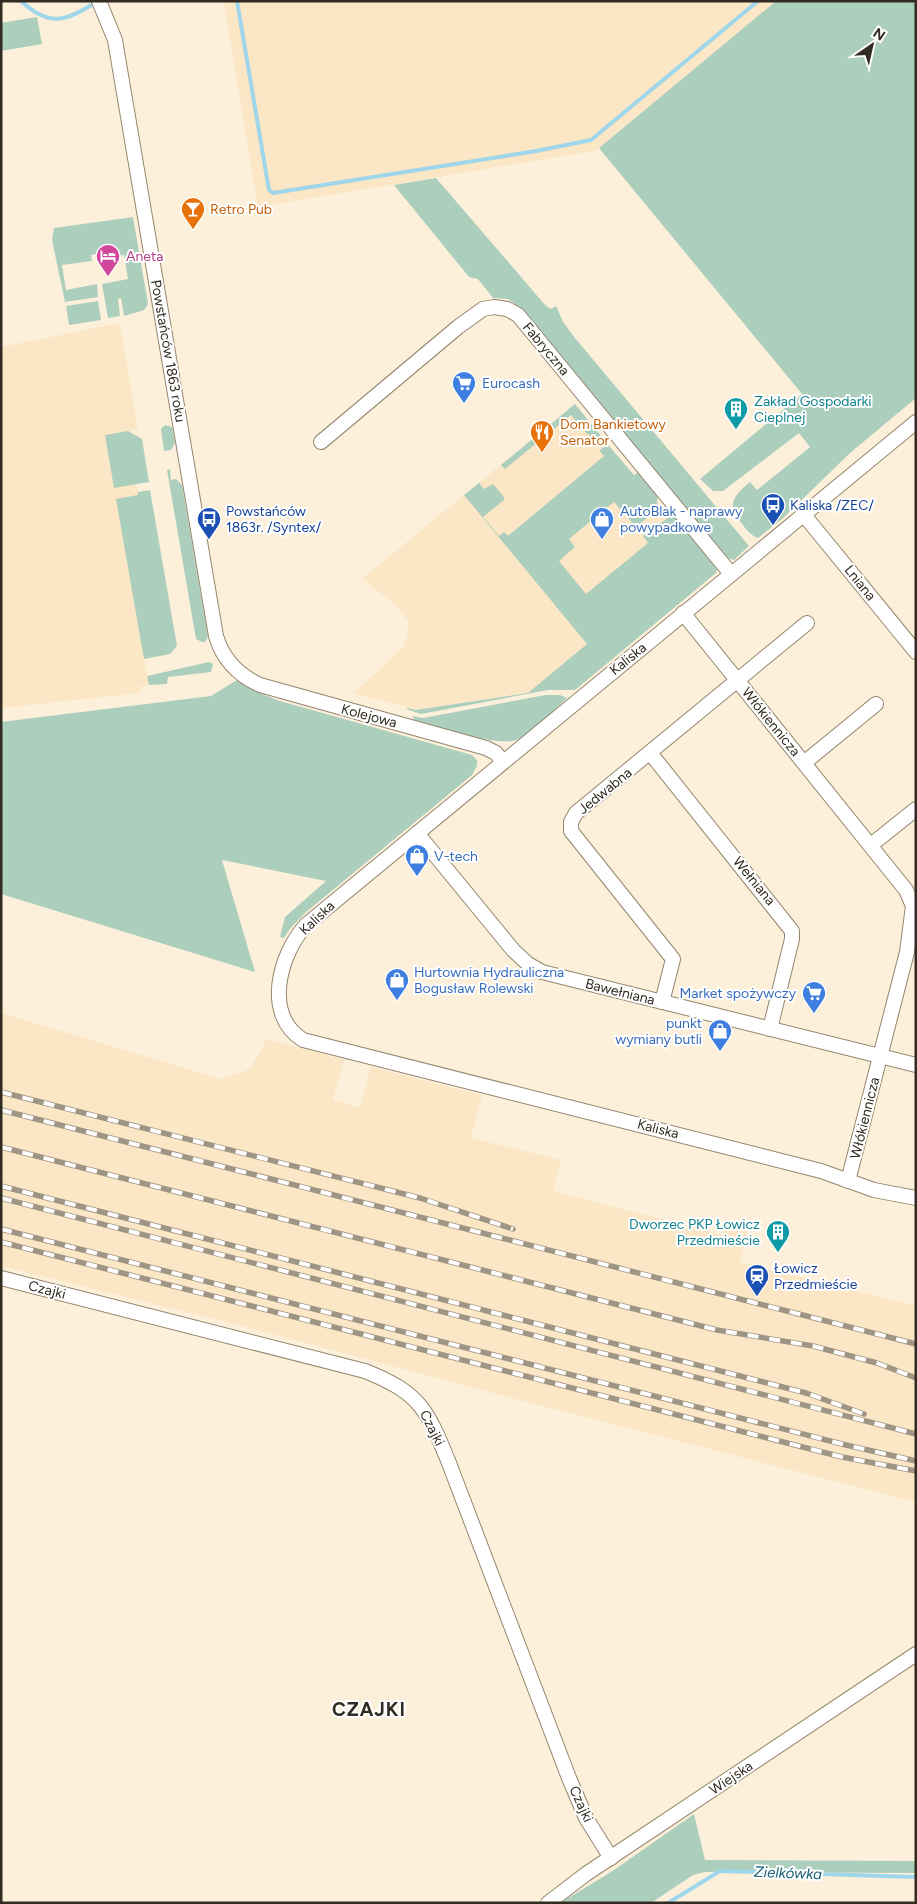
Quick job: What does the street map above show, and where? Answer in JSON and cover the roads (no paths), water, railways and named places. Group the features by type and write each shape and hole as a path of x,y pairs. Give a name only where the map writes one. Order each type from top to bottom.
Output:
{"street":[{"name":"Powstańców 1863 roku","path":"101,5 114,40 120,69 216,636 225,658 234,668"},
{"name":"Fabryczna","path":"321,442 476,314 483,309 494,307 507,309 518,315 731,574"},
{"name":"Kaliska","path":"914,427 804,514 306,926 296,939 282,971 279,1006 285,1024 295,1035 303,1040 795,1164 874,1190 916,1198"},
{"name":"Lniana","path":"804,514 916,652"},
{"name":"Włókiennicza","path":"684,613 906,890 912,901 911,953 880,1056 848,1180"},
{"name":"Włókiennicza","path":"738,680 807,624"},
{"name":"Kolejowa","path":"234,668 260,685 486,748 496,753 503,762"},
{"name":"Jedwabna","path":"662,1002 673,959 572,830 570,822 576,813 651,754 738,680"},
{"name":"Włókiennicza","path":"804,763 876,704"},
{"name":"Wełniana","path":"651,754 792,931 792,939 770,1029"},
{"path":"871,846 916,809"},
{"name":"Bawełniana","path":"417,833 513,950 528,964 542,972 880,1056"},
{"path":"880,1056 916,1065"},
{"name":"Czajki","path":"1,1278 365,1371 393,1382 417,1400 434,1426 449,1463 569,1778 586,1818 611,1858"},
{"name":"Wiejska","path":"548,1903 611,1858 916,1654"}],"waterway":[{"path":"21,1 40,15 58,19 76,14 96,2"},
{"path":"237,1 269,190 273,193 536,151 591,140 758,1"},
{"name":"Zielkówka","path":"668,1903 720,1871 916,1877"}],"railway":[{"path":"1,1092 420,1198 513,1229"},
{"path":"1,1110 916,1344"},
{"path":"1,1147 717,1330 813,1346 877,1363 916,1378"},
{"path":"1,1186 806,1393 864,1414"},
{"path":"1,1198 916,1434"},
{"path":"1,1229 846,1445 916,1461"},
{"path":"1,1242 842,1457 916,1471"}],"place":[{"name":"Retro Pub","path":"193,230"},
{"name":"Aneta","path":"108,277"},
{"name":"Eurocash","path":"464,404"},
{"name":"Zakład Gospodarki Cieplnej","path":"736,430"},
{"name":"Dom Bankietowy Senator","path":"542,453"},
{"name":"Kaliska /ZEC/","path":"773,526"},
{"name":"Powstańców 1863r. /Syntex/","path":"209,540"},
{"name":"AutoBlak - naprawy powypadkowe","path":"602,540"},
{"name":"V-tech","path":"417,877"},
{"name":"Hurtownia Hydrauliczna Bogusław Rolewski","path":"397,1001"},
{"name":"Market spożywczy","path":"814,1014"},
{"name":"punkt wymiany butli","path":"720,1052"},
{"name":"Dworzec PKP Łowicz Przedmieście","path":"778,1253"},
{"name":"Łowicz Przedmieście","path":"757,1297"}],"district":[{"name":"CZAJKI","path":"369,1709"}]}
